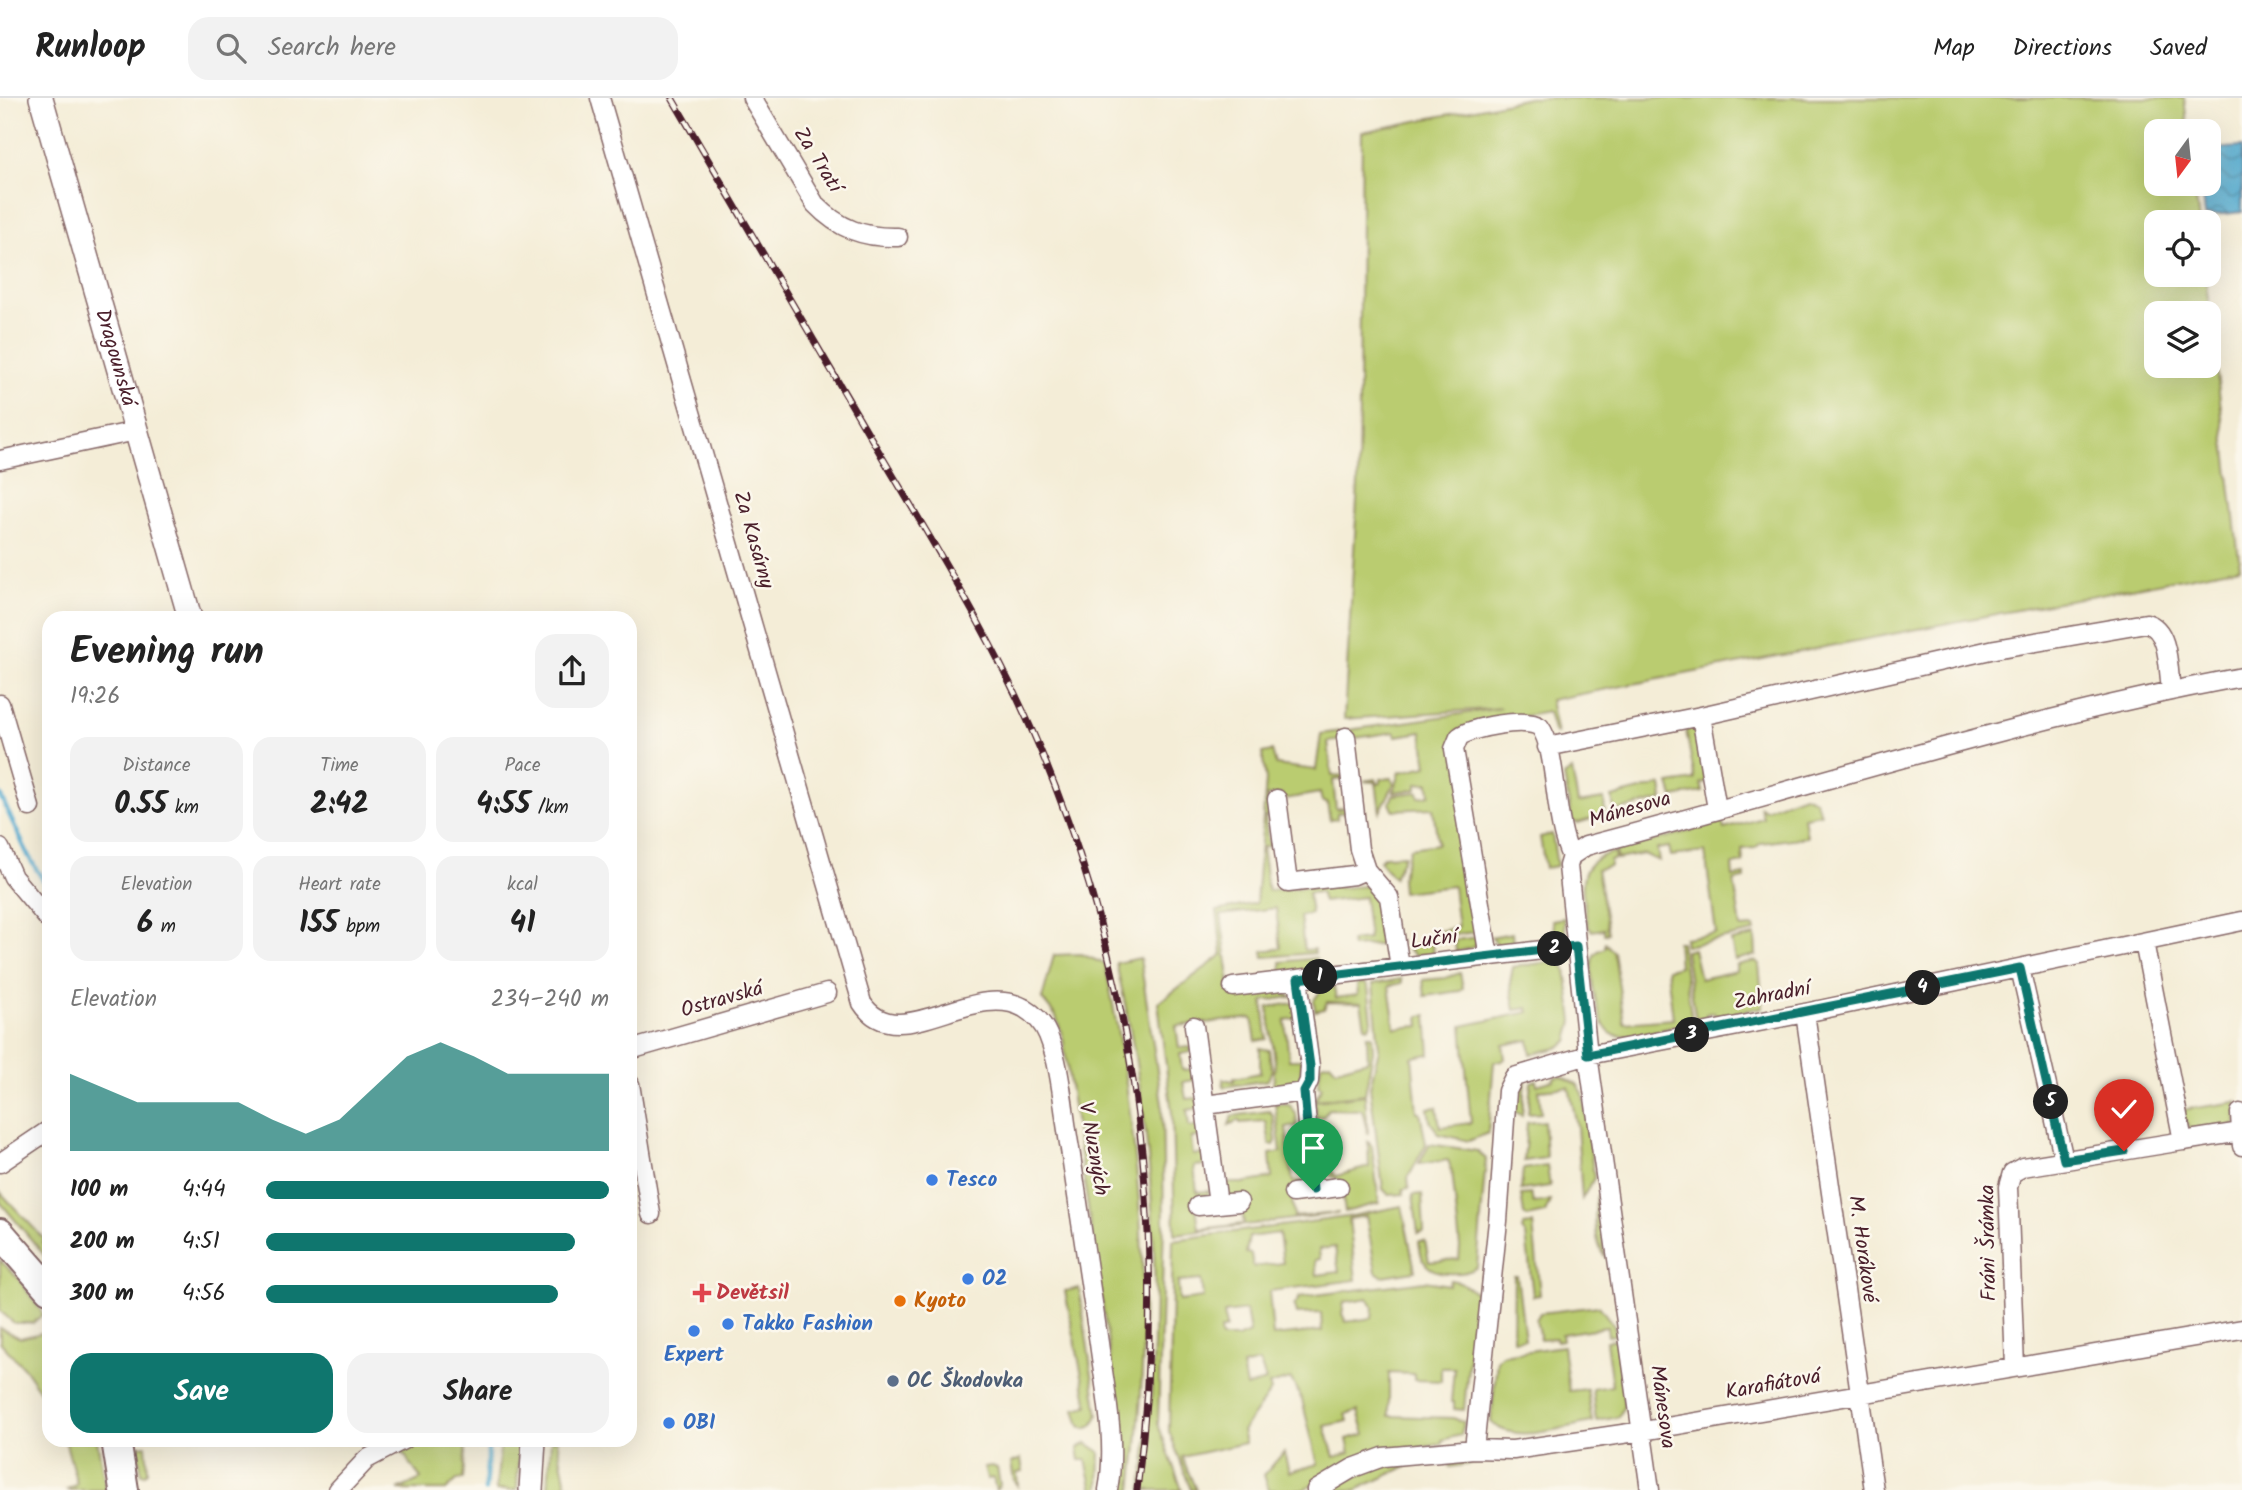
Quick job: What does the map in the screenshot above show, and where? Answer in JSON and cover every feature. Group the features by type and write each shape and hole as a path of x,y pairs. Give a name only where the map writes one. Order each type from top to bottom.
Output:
{"main road":[{"path":"0,1233 42,1281"},
{"path":"117,1447 124,1490"}],"street":[{"name":"Dragounská","path":"41,98 188,611"},
{"name":"Za Kasárny","path":"600,98 789,742 806,817 859,995"},
{"name":"Za Tratí","path":"752,98 816,204 827,216 860,234 898,237"},
{"path":"0,460 136,431"},
{"path":"1547,747 1701,716 1995,649 2146,623 2154,625 2163,636 2171,690"},
{"name":"Mánesova","path":"1650,1490 1588,1055 1568,866 1571,856 1586,846 1890,760 2171,690 2242,677"},
{"path":"0,704 30,807"},
{"path":"1701,716 1717,809"},
{"path":"1489,957 1454,749 1456,741 1463,734 1530,722 1543,731 1564,841 1571,856"},
{"path":"1346,737 1359,849 1366,870 1389,897 1400,967"},
{"path":"1277,799 1288,883 1354,875 1366,870"},
{"path":"0,848 13,877 42,912"},
{"name":"Zahradní","path":"1474,1449 1509,1083 1523,1072 1588,1055 1805,1013 2242,921"},
{"path":"2144,942 2183,1141"},
{"name":"Luční","path":"1233,987 1576,946"},
{"path":"2020,968 2064,1160"},
{"path":"1298,979 1310,1066 1310,1081 1304,1092 1313,1190"},
{"name":"Ostravská","path":"637,1048 827,993"},
{"name":"V Nuzných","path":"859,995 873,1016 890,1024 900,1024 995,1000 1022,1007 1045,1029 1054,1055 1074,1173 1102,1369 1111,1459 1108,1490"},
{"name":"M. Horákové","path":"1805,1013 1874,1490"},
{"path":"1194,1026 1218,1204"},
{"path":"1205,1105 1304,1092"},
{"path":"2240,1113 2242,1146"},
{"path":"637,1127 651,1214"},
{"name":"Fráni Šrámka","path":"2015,1367 2009,1179 2022,1167 2241,1132"},
{"path":"0,1163 42,1135"},
{"path":"1293,1193 1339,1187"},
{"path":"1198,1206 1239,1202"},
{"name":"Karafiátová","path":"1316,1490 1353,1468 1383,1457 1474,1449 1513,1450 1643,1431 2242,1329"},
{"path":"338,1490 367,1459 390,1447"},
{"path":"531,1490 534,1447"}],"green space":[{"path":"1529,98 2184,98 2187,119 2144,119 2144,196 2196,196 2197,210 2144,210 2144,287 2206,287 2208,301 2144,301 2144,378 2217,378 2240,567 1550,700 1557,734 1553,731 1548,712 1463,727 1457,731 1477,932 1440,936 1439,931 1458,928 1453,886 1402,892 1401,879 1410,848 1438,844 1433,808 1393,810 1390,803 1393,795 1418,792 1419,797 1430,795 1429,783 1417,784 1417,789 1394,792 1400,772 1427,766 1422,732 1396,736 1395,732 1328,742 1332,776 1344,775 1345,779 1333,780 1336,809 1348,807 1349,812 1337,813 1337,819 1330,820 1327,803 1322,802 1320,793 1285,799 1282,794 1267,796 1270,816 1265,817 1268,842 1274,845 1262,847 1268,891 1338,884 1339,888 1365,886 1377,901 1382,932 1387,931 1389,944 1352,947 1351,941 1369,939 1364,897 1323,902 1320,892 1308,893 1311,914 1300,916 1304,950 1314,949 1315,953 1264,957 1263,951 1281,948 1276,908 1221,915 1231,994 1278,989 1292,997 1263,1001 1267,1039 1256,1041 1252,1018 1176,1026 1179,1048 1191,1047 1191,1052 1180,1054 1182,1070 1194,1069 1195,1080 1183,1082 1186,1099 1197,1098 1199,1108 1187,1110 1189,1127 1201,1126 1202,1136 1191,1138 1193,1155 1204,1154 1206,1165 1194,1166 1197,1192 1209,1191 1209,1195 1195,1198 1199,1229 1244,1224 1242,1210 1225,1193 1222,1183 1272,1178 1270,1154 1281,1152 1275,1103 1289,1104 1296,1114 1297,1126 1286,1128 1293,1182 1304,1181 1305,1185 1291,1189 1294,1217 1339,1213 1175,1234 1172,1113 1158,1003 1222,955 1217,911 1256,903 1266,780 1262,753 1272,751 1276,765 1316,770 1321,734 1502,708 1344,719 1358,484 1362,132"},
{"path":"1689,727 1696,730 1706,782 1701,783 1703,792 1673,797 1669,784 1695,780 1686,731"},
{"path":"1572,770 1578,803 1604,799 1605,815 1578,823 1572,821 1564,776"},
{"path":"1391,778 1394,784 1380,812 1376,782 1364,781 1376,779 1378,784 1381,779"},
{"path":"1661,785 1663,800 1614,811 1612,797"},
{"path":"1804,795 1815,800 1821,814 1804,817 1807,837 1761,843 1755,848 1742,849 1743,863 1732,865 1733,877 1745,875 1745,879 1734,881 1741,928 1754,927 1755,932 1685,946 1684,938 1716,933 1705,852 1671,856 1669,847 1657,849 1659,861 1644,854 1617,859 1616,851 1722,822 1724,829 1763,818 1760,807 1765,810"},
{"path":"1552,834 1557,866 1545,868 1540,837"},
{"path":"1614,852 1615,859 1610,860 1610,866 1597,869 1608,933 1604,934 1604,929 1592,931 1588,926 1583,880 1591,863"},
{"path":"1404,855 1394,878 1379,861 1384,856"},
{"path":"1564,918 1565,935 1556,939 1552,920"},
{"path":"1512,933 1513,945 1499,946 1491,937"},
{"path":"1755,936 1756,955 1735,960 1731,941"},
{"path":"1478,937 1474,947 1456,952 1455,940"},
{"path":"1677,942 1681,942 1692,1022 1629,1036 1612,1034 1602,1021 1595,999 1592,965 1595,954 1605,948 1605,943 1614,952 1624,1023 1673,1019 1667,969 1679,966"},
{"path":"1432,943 1433,955 1414,955 1406,947"},
{"path":"1693,949 1700,979 1736,971 1736,965 1755,961 1759,964 1763,1007 1715,1017 1714,1012 1706,1014 1706,1019 1696,1021 1685,951"},
{"path":"1081,954 1105,964 1128,1095 1135,1161 1141,1226 1143,1358 1132,1490 1120,1490 1121,1430 1063,1038 1056,1016 1042,999 1054,955"},
{"path":"1140,958 1162,1103 1164,1222 1158,1424 1182,1490 1142,1490 1153,1358 1153,1225 1141,1093 1116,963"},
{"path":"1316,958 1317,969 1282,973 1281,962"},
{"path":"1549,962 1562,965 1566,970 1573,1021 1568,1041 1557,1048 1531,1054 1529,1040 1503,1045 1505,1059 1494,1062 1488,1133 1469,1141 1439,1134 1430,1121 1428,1108 1437,1107 1440,1127 1471,1123 1462,1026 1529,1012 1528,1008 1515,1010 1510,983 1513,967"},
{"path":"1460,973 1463,988 1460,991 1425,996 1423,980 1445,978"},
{"path":"1402,979 1402,983 1389,986 1395,1028 1420,1026 1419,1016 1427,1015 1430,1054 1412,1057 1417,1112 1420,1112 1426,1144 1408,1178 1409,1188 1403,1189 1404,1194 1389,1195 1383,1189 1370,1087 1379,1049 1373,984"},
{"path":"1365,983 1368,987 1372,1020 1369,1027 1365,1026 1361,1003 1327,1002 1324,1009 1315,1011 1314,1000 1322,989 1334,987 1336,998 1358,995 1357,984"},
{"path":"1295,1003 1297,1018 1285,1020 1289,1060 1302,1060 1300,1079 1294,1085 1273,1088 1275,1061 1268,1007"},
{"path":"1367,1035 1372,1035 1373,1051 1365,1094 1315,1100 1322,1087 1318,1085 1321,1064 1330,1062 1336,1069 1368,1060"},
{"path":"1260,1048 1269,1050 1272,1070 1268,1080 1224,1087 1223,1079 1234,1081 1234,1078 1260,1073"},
{"path":"1562,1076 1577,1084 1583,1093 1594,1178 1582,1199 1577,1126 1569,1087 1539,1090 1541,1113 1528,1114 1531,1082 1536,1080 1537,1085"},
{"path":"1525,1079 1522,1116 1513,1110 1512,1098"},
{"path":"1365,1095 1368,1134 1362,1110 1328,1109 1324,1116 1316,1118 1315,1101"},
{"path":"2237,1102 2236,1126 2191,1133 2181,1110"},
{"path":"1269,1111 1273,1115 1276,1141 1274,1145 1270,1145 1266,1121 1240,1123 1239,1120 1229,1125 1232,1116"},
{"path":"1544,1121 1546,1158 1524,1161 1527,1123"},
{"path":"1368,1142 1372,1146 1379,1203 1345,1212 1340,1181 1323,1171 1331,1170 1336,1176 1369,1167"},
{"path":"1429,1144 1477,1151 1486,1159 1477,1267 1472,1270 1450,1273 1435,1270 1425,1263 1421,1255 1419,1241 1425,1241 1429,1262 1459,1259 1460,1247 1452,1171 1448,1160 1419,1164"},
{"path":"1547,1166 1550,1186 1521,1190 1523,1169"},
{"path":"0,1192 42,1237 42,1253 0,1202"},
{"path":"1422,1194 1424,1232 1418,1233 1413,1195"},
{"path":"1531,1194 1533,1203 1550,1201 1545,1213 1527,1217 1524,1214 1521,1195"},
{"path":"1597,1195 1605,1256 1597,1236"},
{"path":"1402,1206 1415,1271 1382,1276 1376,1272 1366,1216 1349,1219 1356,1280 1269,1291 1273,1336 1322,1331 1321,1313 1296,1314 1294,1306 1300,1297 1425,1281 1449,1285 1450,1280 1460,1282 1475,1292 1464,1410 1454,1409 1454,1402 1451,1402 1454,1368 1441,1368 1441,1381 1414,1380 1414,1374 1389,1373 1389,1416 1453,1418 1464,1422 1461,1435 1442,1440 1442,1444 1358,1458 1303,1490 1269,1490 1264,1475 1284,1452 1289,1472 1318,1464 1302,1400 1291,1379 1269,1385 1271,1391 1242,1431 1245,1443 1182,1457 1196,1490 1191,1490 1169,1431 1173,1240 1347,1217","holes":["1279,1233 1283,1263 1253,1267 1251,1254 1246,1253 1249,1237","1335,1247 1339,1272 1317,1275 1315,1260 1320,1259 1319,1249","1201,1280 1203,1298 1179,1301 1178,1282","1368,1298 1373,1307 1372,1318 1346,1322 1342,1314 1344,1302","1246,1310 1250,1333 1237,1338 1221,1338 1220,1330 1226,1328 1224,1313","1260,1362 1266,1381 1246,1387 1242,1366","1358,1411 1365,1434 1347,1439 1350,1453 1334,1457 1325,1426 1348,1421 1346,1414"]},
{"path":"1533,1224 1540,1295 1533,1296 1526,1235 1522,1230 1524,1225"},
{"path":"0,1260 18,1278 42,1315 33,1323 14,1323 0,1311"},
{"path":"1514,1276 1517,1276 1525,1339 1513,1340"},
{"path":"1079,1288 1098,1415 1093,1426 1085,1429 1080,1426 1075,1409 1088,1406 1065,1291"},
{"path":"1599,1306 1614,1326 1616,1335 1608,1336 1607,1327 1561,1334 1562,1340 1557,1341 1556,1338 1540,1339 1536,1320 1540,1313"},
{"path":"0,1328 20,1338 42,1333 42,1394 24,1368 0,1342"},
{"path":"1616,1339 1624,1406 1619,1417 1596,1421 1592,1389 1612,1386 1606,1341"},
{"path":"1563,1346 1569,1391 1587,1389 1592,1422 1525,1433 1501,1429 1491,1422 1497,1360 1502,1355"},
{"path":"1087,1443 1100,1452 1099,1490 1093,1490 1086,1460 1080,1460 1078,1448"},
{"path":"67,1447 98,1447 106,1490 66,1490 77,1484"},
{"path":"137,1447 146,1447 148,1472 142,1474"},
{"path":"399,1447 465,1447 463,1479 457,1480 446,1490 398,1490 421,1479"},
{"path":"500,1447 519,1447 517,1490 496,1490"},
{"path":"551,1447 558,1447 567,1490 548,1490"},
{"path":"1448,1458 1491,1458 1492,1461 1450,1467"},
{"path":"1021,1459 1023,1472 1017,1473 1018,1486 1014,1481 1011,1463"},
{"path":"1418,1461 1356,1490 1329,1490 1372,1470"},
{"path":"984,1467 997,1468 1000,1485 996,1490 993,1478 987,1479"}],"water":[{"path":"2242,147 2242,212 2221,214 2221,210 2204,210 2203,196 2221,196 2221,148"}],"waterway":[{"path":"0,795 42,878"},
{"path":"485,1490 488,1447"}],"railway":[{"path":"672,98 985,634 1023,710 1074,837 1101,928 1122,1020 1138,1113 1147,1207 1150,1302 1146,1396 1137,1490"}],"place":[{"name":"Tesco","path":"932,1180"},
{"name":"O2","path":"968,1279"},
{"name":"Devětsil","path":"702,1293"},
{"name":"Kyoto","path":"900,1301"},
{"name":"Takko Fashion","path":"728,1324"},
{"name":"Expert","path":"694,1331"},
{"name":"OC Škodovka","path":"893,1381"},
{"name":"OBI","path":"669,1423"}],"route":[{"path":"1313,1190 1304,1092 1310,1081 1310,1066 1298,979 1576,946 1588,1055 2020,968 2064,1160 2124,1151"}]}
